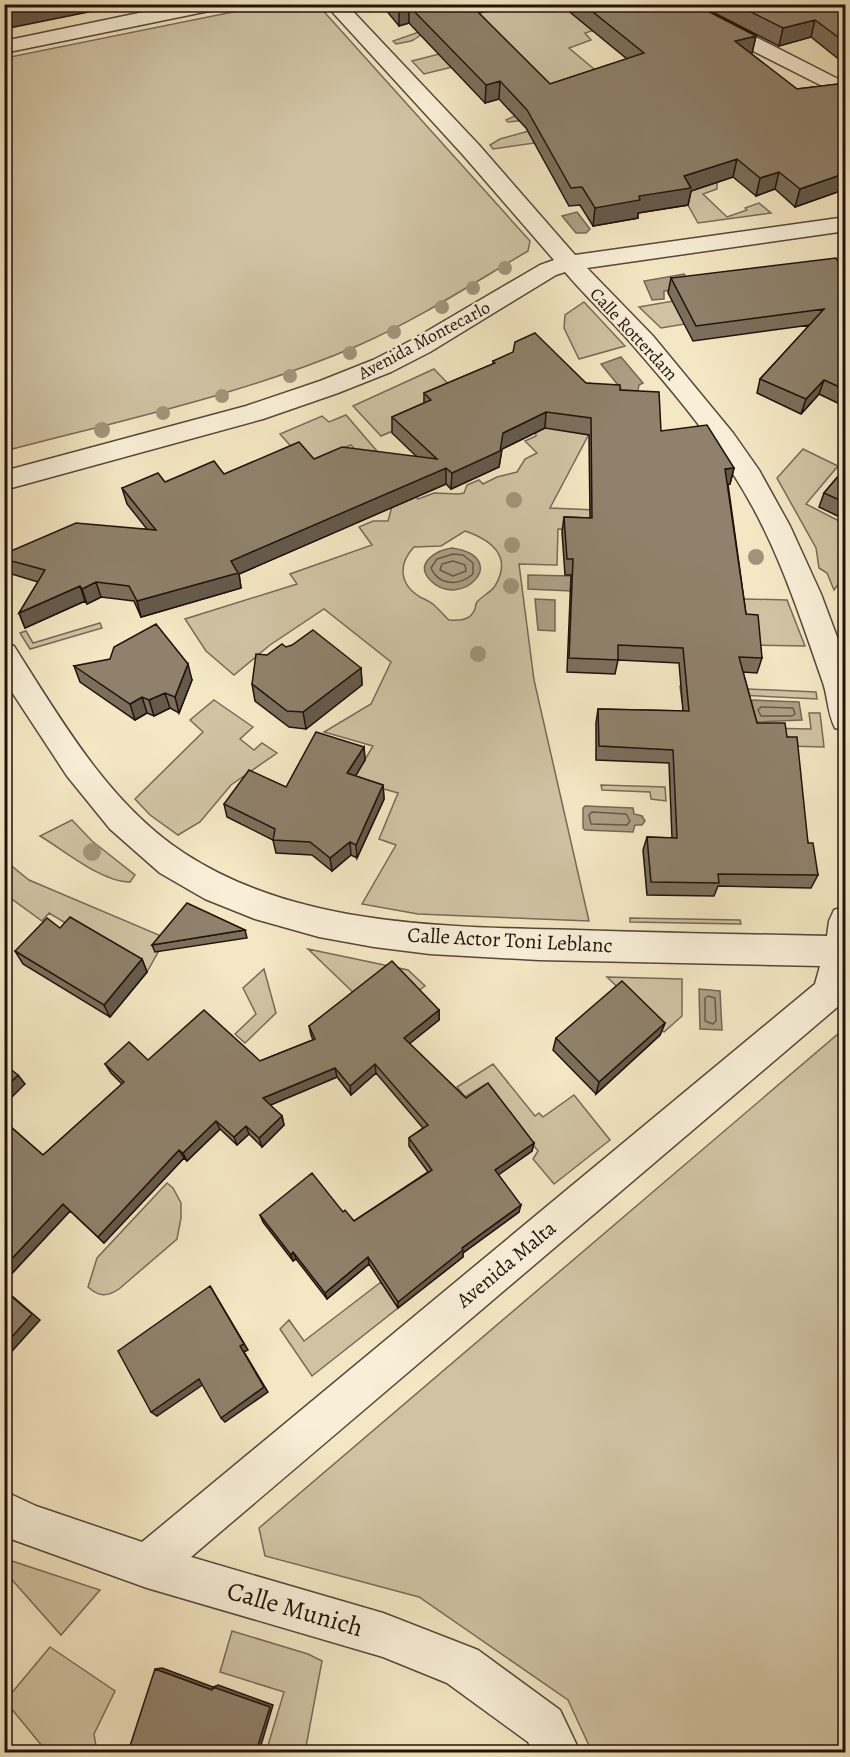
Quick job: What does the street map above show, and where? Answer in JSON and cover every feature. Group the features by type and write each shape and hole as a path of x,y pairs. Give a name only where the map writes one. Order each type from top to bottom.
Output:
{"street":[{"path":"4,47 214,4"},
{"name":"Calle Rotterdam","path":"335,4 471,150 569,263 644,342 724,439 749,477 776,526 807,594 839,684 846,719"},
{"path":"675,4 846,92"},
{"name":"Avenida Montecarlo","path":"4,481 254,413 338,384 382,366 421,346 548,270 569,263 846,224"},
{"name":"Calle Actor Toni Leblanc","path":"4,654 89,783 135,833 172,863 228,894 296,918 439,941 844,941"},
{"name":"Avenida Malta","path":"147,1566 829,993 844,941"},
{"name":"Calle Munich","path":"4,1512 26,1524 147,1566 383,1635 462,1666 544,1726 557,1752"}],"shaded area":[{"path":"657,4 663,8 585,33 591,40 569,48 600,74 563,116 508,122 506,120 535,107 422,34 410,41 396,44 393,41 465,16 518,5"},
{"path":"267,5 318,5 530,241 528,251 401,325 315,363 183,405 5,451 5,58"},
{"path":"439,54 452,67 424,74 412,61"},
{"path":"529,131 535,143 493,149 490,145 500,139"},
{"path":"698,166 717,182 717,189 703,194 727,217 759,203 771,213 698,223 680,191"},
{"path":"673,301 685,324 661,328 639,307"},
{"path":"584,302 625,346 579,359 564,328 565,315"},
{"path":"434,369 456,392 421,419 381,436 353,406"},
{"path":"590,383 599,415 550,508 643,512 645,532 558,529 557,565 519,564 534,680 589,921 418,914 362,904 396,845 379,839 398,793 353,780 373,746 324,732 371,704 391,662 324,609 270,645 234,675 206,651 185,619 297,584 290,574 372,545 359,527 373,521 388,521 394,499 351,445 323,456 311,469 280,434 322,416 329,422 346,415 418,499 434,493 464,493 467,485 479,480 483,484 497,477 517,472 525,459 537,453 525,441 536,436 535,426","holes":["465,531 491,544 496,551 502,566 500,575 495,586 477,602 470,616 460,620 449,620 433,604 413,592 408,586 403,574 405,560 414,547 441,546"]},
{"path":"803,449 838,466 806,504 845,524 845,575 834,590 827,573 819,568 816,548 777,478"},
{"path":"708,598 787,600 805,646 755,645"},
{"path":"100,623 102,628 30,649 20,633 26,631 33,643"},
{"path":"680,686 816,692 817,699 739,695 682,702"},
{"path":"214,700 253,727 240,739 254,750 262,743 277,753 231,785 200,822 178,835 150,815 135,799 203,732 190,720"},
{"path":"809,713 820,713 824,747 786,746 762,728 811,729"},
{"path":"601,785 665,787 666,801 651,799 650,792 602,790"},
{"path":"72,820 92,841 135,875 130,882 119,881 96,872 40,836"},
{"path":"4,856 10,861 8,863 29,880 166,938 147,972 49,913 42,921 5,894"},
{"path":"630,918 740,920 741,924 630,922"},
{"path":"308,949 408,970 425,986 414,994 359,998"},
{"path":"264,969 276,1013 245,1043 235,1034 256,1014 243,988"},
{"path":"607,977 682,979 682,1016 664,1032"},
{"path":"845,1028 845,1752 592,1752 568,1700 419,1597 265,1556 259,1528"},
{"path":"493,1064 535,1116 539,1113 543,1117 574,1095 610,1140 554,1184 533,1159 538,1151 486,1084 465,1097 457,1087"},
{"path":"167,1183 173,1188 181,1203 177,1239 115,1292 103,1295 92,1290 88,1287 97,1258"},
{"path":"381,1282 398,1308 312,1376 280,1329 289,1320 304,1341"},
{"path":"12,1561 100,1590 61,1635 5,1572"},
{"path":"232,1631 308,1654 322,1661 305,1752 266,1752 284,1692 220,1672"},
{"path":"50,1647 115,1691 94,1734 97,1752 47,1752 5,1701"}],"water":[{"path":"577,212 590,229 586,233 576,233 562,216"},
{"path":"684,274 690,288 664,291 664,299 652,300 644,281"},
{"path":"621,357 643,383 639,385 638,391 622,390 601,364"},
{"path":"452,548 470,553 479,561 480,571 467,586 455,590 442,588 430,580 425,568 429,558 440,551"},
{"path":"528,575 571,576 571,591 528,589"},
{"path":"535,599 555,600 555,631 538,630"},
{"path":"753,700 799,702 802,720 756,722 751,702"},
{"path":"585,806 633,808 634,814 642,816 645,821 642,825 635,825 633,832 585,830 583,828 583,808"},
{"path":"699,989 720,991 722,1030 700,1029"}],"building":[{"path":"4,4 38,4 4,11"},
{"path":"396,4 470,4 550,84 644,53 583,4 694,4 756,36 735,41 797,89 846,83 846,173 800,189 779,172 760,178 737,159 684,176 691,188 639,196 640,200 595,208 582,187 571,188 527,110 500,81 486,85 409,6 399,8"},
{"path":"735,4 846,4 846,43 815,20 783,28"},
{"path":"836,258 846,275 846,390 824,380 806,399 760,379 824,309 696,326 671,278"},
{"path":"535,333 586,383 620,385 620,390 659,392 661,431 707,425 734,468 725,469 746,614 758,615 762,658 739,657 757,723 785,723 787,737 797,737 808,843 813,843 818,875 718,874 719,883 651,882 647,837 677,838 673,750 599,746 598,709 689,711 683,648 618,645 618,660 569,658 573,559 567,559 564,517 592,518 591,418 546,412 503,433 500,451 452,473 446,468 231,561 238,573 137,601 129,586 96,582 82,589 80,586 19,613 45,570 4,559 4,554 76,523 156,530 122,488 158,473 165,482 214,461 224,474 299,442 314,459 342,447 437,459 392,417 431,400 424,393 495,363 493,361 513,352 515,342"},
{"path":"846,467 846,503 824,493"},
{"path":"156,624 188,664 175,697 165,693 149,700 142,697 130,704 74,666 110,659 114,647"},
{"path":"313,630 361,668 303,712 287,711 252,684 256,654 267,655 282,644 286,647 292,645"},
{"path":"316,732 364,747 347,773 383,785 356,845 350,842 330,858 310,842 273,840 275,829 224,804 249,770 286,787"},
{"path":"187,903 245,930 152,945"},
{"path":"70,917 142,959 104,1005 15,951 47,918 60,928"},
{"path":"392,961 439,1010 404,1038 466,1098 488,1083 534,1143 495,1170 521,1205 462,1248 463,1250 398,1302 368,1257 325,1293 260,1215 312,1173 343,1212 345,1210 354,1221 432,1170 409,1138 428,1125 375,1064 350,1086 335,1068 263,1098 282,1116 259,1138 246,1126 234,1137 216,1121 183,1153 179,1150 98,1237 63,1204 4,1267 4,1121 43,1155 124,1082 105,1064 129,1042 148,1060 204,1010 260,1061 315,1039 309,1026"},
{"path":"622,981 665,1023 599,1082 556,1038"},
{"path":"4,1064 18,1075 4,1089"},
{"path":"210,1286 244,1344 240,1346 264,1387 221,1418 199,1379 151,1412 118,1351"},
{"path":"4,1290 32,1314 4,1346"},
{"path":"155,1669 212,1690 213,1687 270,1707 256,1752 128,1752"}]}
